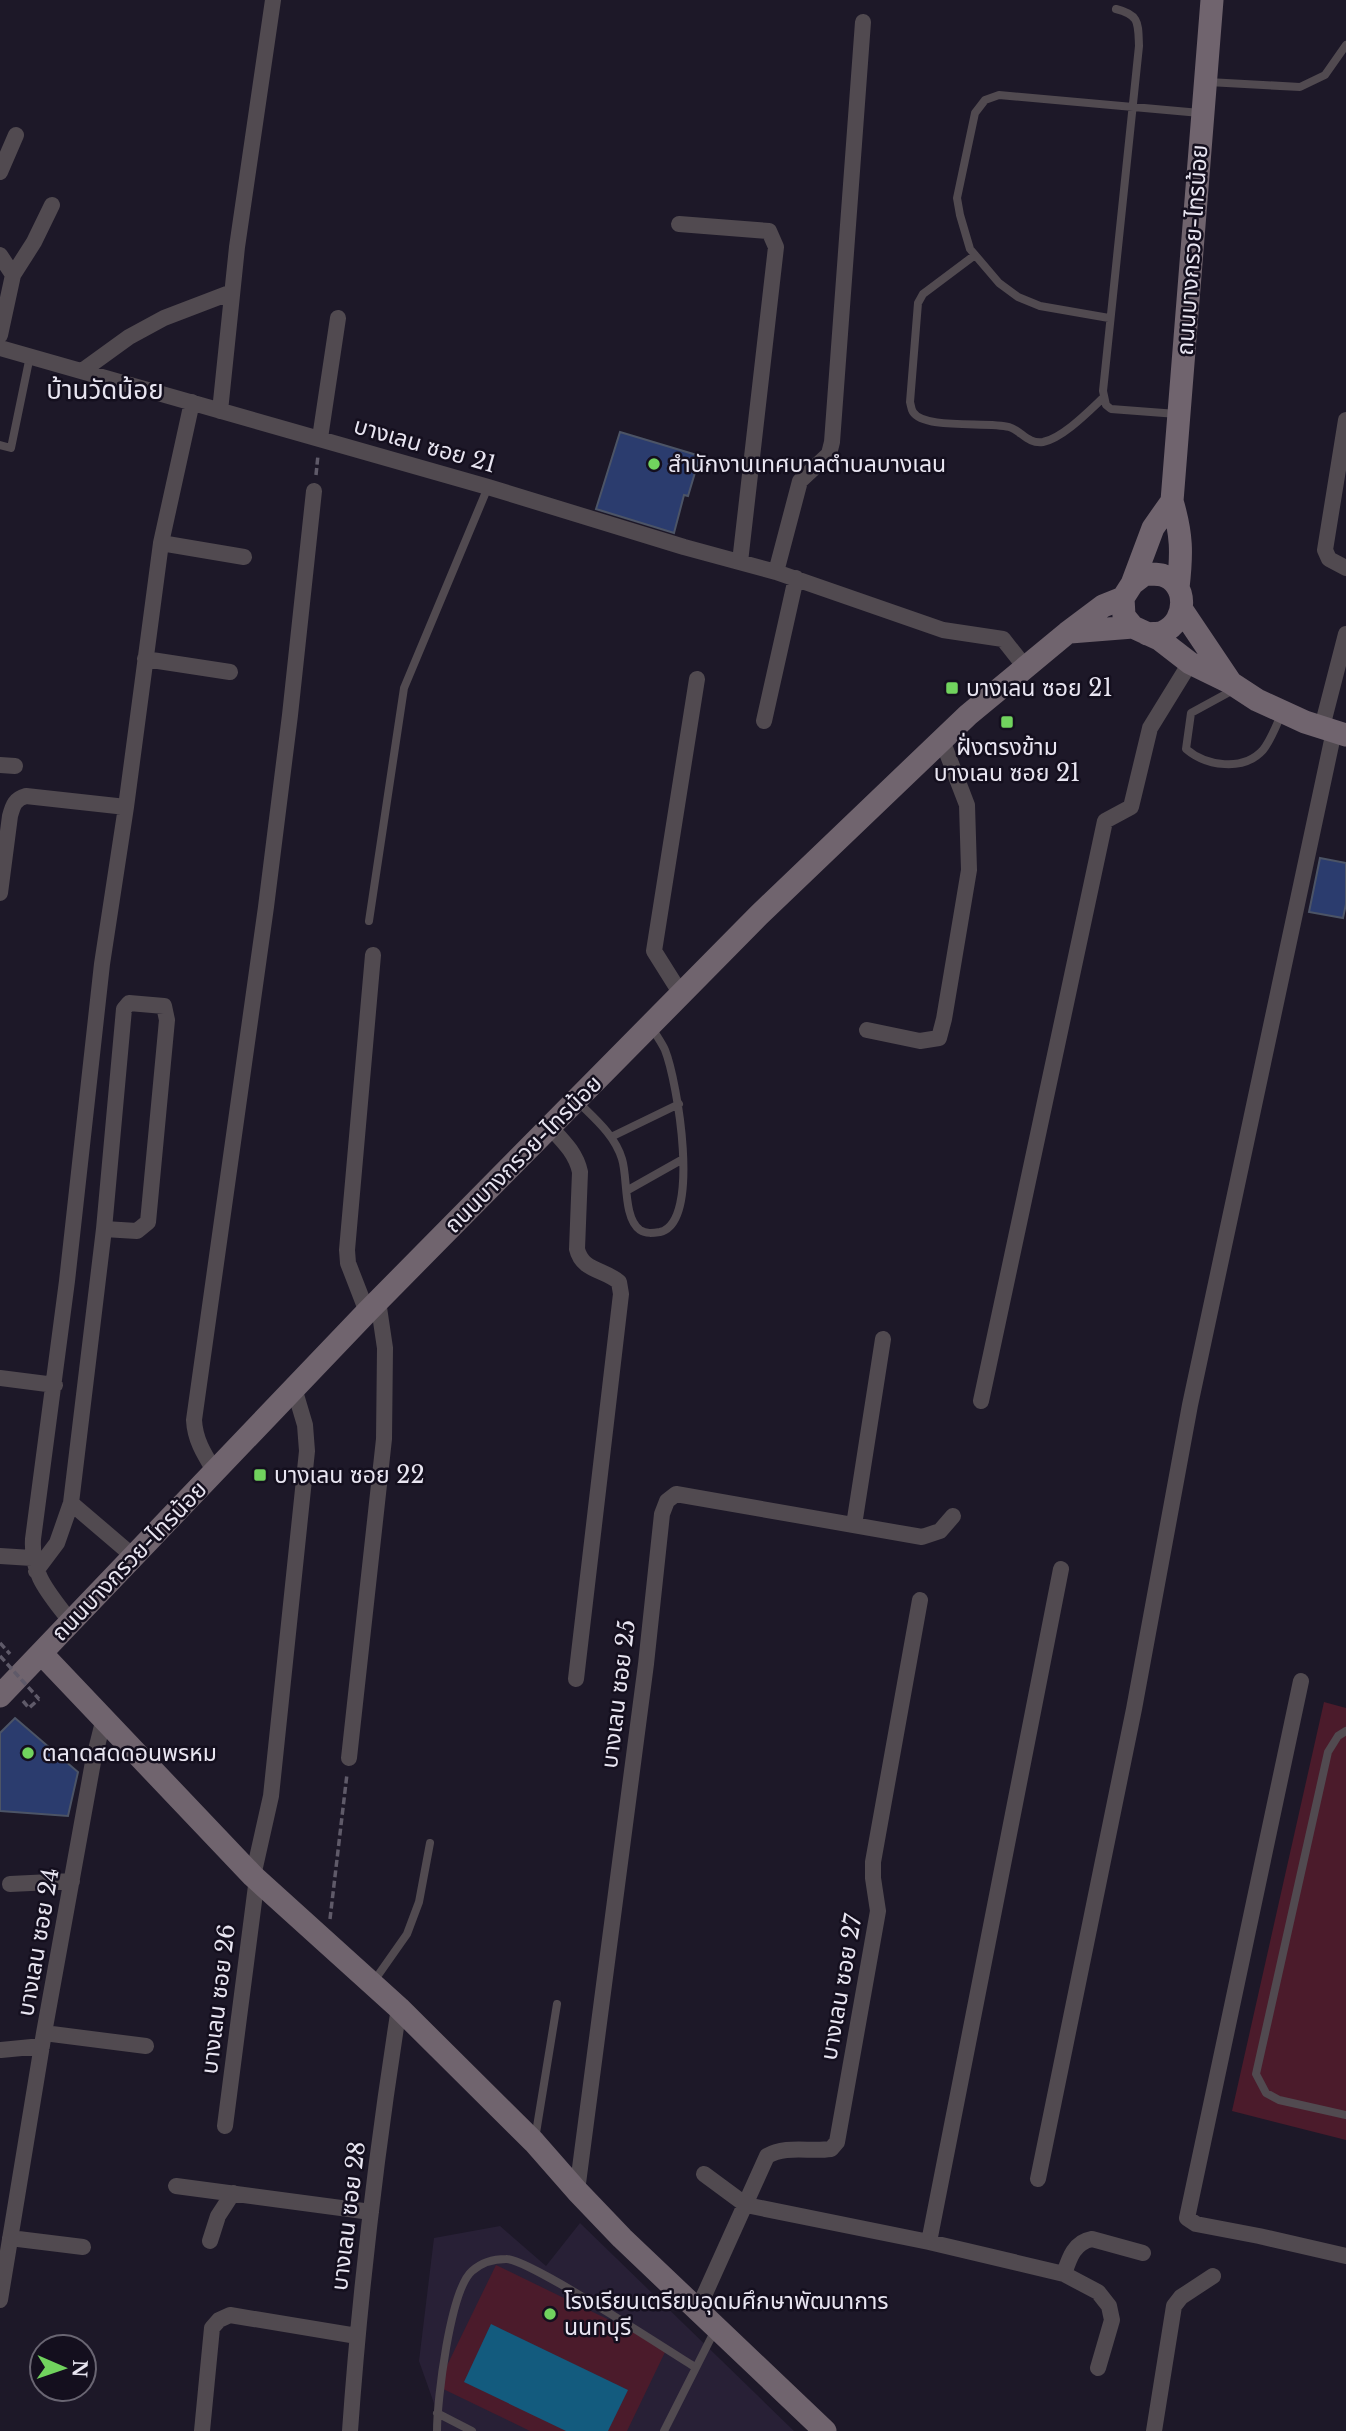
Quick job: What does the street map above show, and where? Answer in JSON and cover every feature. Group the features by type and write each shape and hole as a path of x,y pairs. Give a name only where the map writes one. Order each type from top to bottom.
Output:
{"main road":[{"name":"ถนนบางกรวย-ไทรน้อย","path":"1180,599 1180,529 1172,500 1212,0"},
{"name":"ถนนบางกรวย-ไทรน้อย","path":"0,1696 294,1388 759,915 942,740 1025,667 1103,606 1128,591 1153,528 1172,500"},
{"path":"1234,685 1164,576 1145,574 1128,591 1124,616 1140,631 1159,639 1190,663 1283,712 1338,731"},
{"path":"1067,633 1162,632 1175,624 1180,599"},
{"path":"41,1653 255,1877 399,2008 534,2142 622,2238 825,2431"}],"street":[{"path":"220,411 232,292 273,0"},
{"path":"776,572 800,481 829,454 832,442 863,22"},
{"path":"0,172 16,135"},
{"path":"0,335 13,275 34,242 52,205"},
{"path":"679,224 769,231 776,247 740,562"},
{"path":"0,255 13,275"},
{"path":"82,371 129,337 164,318 232,292"},
{"path":"320,438 338,318"},
{"name":"บางเลน ซอย 21","path":"0,348 320,438 776,572 943,630 1003,639 1025,667"},
{"path":"70,1621 46,1589 34,1564 102,964 162,542 192,402"},
{"path":"1346,421 1325,550 1329,559 1346,568"},
{"path":"215,1472 200,1447 194,1432 194,1420 266,907 314,491"},
{"path":"162,542 244,557"},
{"path":"764,721 796,578"},
{"path":"1038,2179 1134,1709 1190,1405 1338,731 1346,634"},
{"path":"145,659 230,672"},
{"path":"981,1401 1105,821 1130,807 1150,728 1190,663"},
{"path":"681,994 654,951 697,679"},
{"path":"867,1030 920,1041 939,1038 944,1019 969,870 967,805 942,740"},
{"path":"0,893 10,816 13,804 20,798 26,796 126,807"},
{"path":"349,1758 384,1439 385,1348 373,1307 348,1263 347,1250 373,955"},
{"path":"34,1564 57,1543 71,1503 104,1229 124,1009 129,1003 164,1006 167,1020 149,1222 137,1231 104,1229"},
{"path":"550,1128 578,1162 579,1259 585,1265 612,1276 619,1282 621,1294 576,1679"},
{"path":"854,1525 883,1339"},
{"path":"0,1378 55,1385"},
{"path":"255,1877 271,1796 307,1451 305,1425 294,1388"},
{"name":"บางเลน ซอย 25","path":"577,2191 642,1691 662,1514 667,1501 676,1494 922,1536 940,1531 953,1516"},
{"path":"71,1503 133,1556"},
{"path":"0,1556 34,1564"},
{"path":"929,2242 1060,1569"},
{"name":"บางเลน ซอย 27","path":"698,2309 767,2157 790,2149 831,2149 837,2142 878,1911 873,1862 920,1600"},
{"path":"1301,1681 1187,2218 1196,2224 1346,2256"},
{"name":"บางเลน ซอย 24","path":"0,2300 5,2237 93,1762 104,1718"},
{"name":"บางเลน ซอย 26","path":"225,2126 255,1877"},
{"path":"10,1884 72,1881"},
{"name":"บางเลน ซอย 28","path":"350,2431 371,2212 399,2008"},
{"path":"1,2050 43,2039 146,2046"},
{"path":"704,2174 746,2205 929,2242 1064,2274 1098,2292 1109,2306 1112,2320 1098,2368"},
{"path":"176,2186 371,2212"},
{"path":"210,2241 218,2216 233,2193"},
{"path":"5,2237 83,2248"},
{"path":"1064,2274 1076,2247 1083,2240 1092,2239 1143,2253"},
{"path":"1154,2431 1174,2306 1181,2297 1213,2276"},
{"path":"202,2431 212,2328 219,2320 230,2315 357,2336"}],"lane":[{"path":"1116,9 1131,13 1138,23 1139,46 1103,372 1104,397 1106,405 1111,409 1180,414"},
{"path":"1205,81 1300,87 1325,75 1346,45"},
{"path":"1110,318 1040,306 1018,297 999,283 970,249 957,198 975,113 985,100 999,95 1203,113"},
{"path":"975,255 923,294 918,303 910,402 913,413 920,418 934,421 1009,427 1023,437 1041,442 1054,438 1104,397"},
{"path":"0,445 11,448 30,356"},
{"path":"369,921 404,688 488,487"},
{"path":"1234,685 1191,713 1186,749 1197,758 1229,765 1255,757 1265,748 1283,712"},
{"path":"577,1100 611,1137 622,1156 629,1215 637,1228 647,1233 665,1230 673,1222 681,1205 679,1104 665,1050 650,1025"},
{"path":"611,1137 679,1104"},
{"path":"628,1189 682,1158"},
{"path":"1346,1731 1338,1736 1328,1752 1256,2074 1266,2093 1279,2100 1346,2115"},
{"path":"372,1984 407,1934 419,1902 430,1843"},
{"path":"534,2142 557,2004"},
{"path":"437,2431 446,2343 459,2297 470,2272 489,2261 509,2258 538,2271 695,2367"},
{"path":"664,2431 716,2327"},
{"path":"437,2413 472,2431"}],"path":[{"path":"314,491 320,438"},
{"path":"0,1656 39,1699"},
{"path":"327,1943 349,1758"}],"shaded area":[{"path":"1324,1702 1346,1708 1346,2140 1232,2111"},
{"name":"โรงเรียนเตรียมอุดมศึกษาพัฒนาการ นนทบุรี","path":"580,2223 794,2431 436,2431 436,2409 419,2361 434,2238 500,2226 546,2266"},
{"path":"496,2265 667,2348 627,2431 530,2431 437,2386"}],"water":[{"path":"491,2324 628,2390 608,2431 566,2431 464,2382"}],"building":[{"path":"620,432 700,456 688,496 684,495 674,533 596,509"},
{"path":"1320,858 1346,863 1346,904 1343,918 1309,912"},
{"name":"ตลาดสดดอนพรหม","path":"15,1718 78,1772 68,1816 0,1811 0,1733"}],"place":[{"name":"สำนักงานเทศบาลตำบลบางเลน","path":"654,464"},
{"name":"บางเลน ซอย 21","path":"952,688"},
{"name":"ฝั่งตรงข้าม บางเลน ซอย 21","path":"1007,722"},
{"name":"บางเลน ซอย 22","path":"260,1475"},
{"name":"ตลาดสดดอนพรหม","path":"28,1753"},
{"name":"โรงเรียนเตรียมอุดมศึกษาพัฒนาการ นนทบุรี","path":"550,2314"}],"district":[{"name":"บ้านวัดน้อย","path":"105,390"}]}
